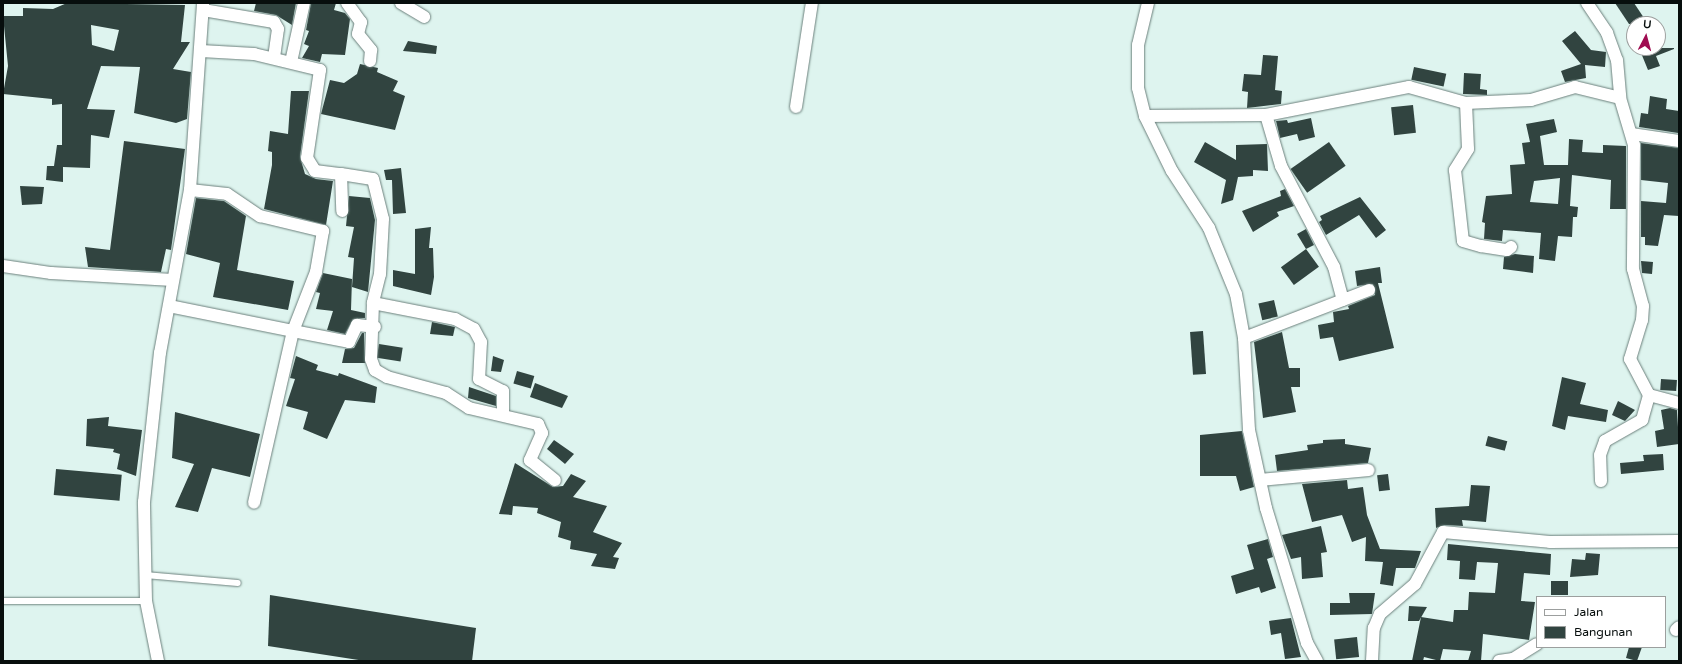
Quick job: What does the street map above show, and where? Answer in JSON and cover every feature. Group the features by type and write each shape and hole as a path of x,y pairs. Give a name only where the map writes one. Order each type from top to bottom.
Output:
{"street":[{"path":"291,62 304,3"},
{"path":"347,3 361,22 358,34 371,50 370,60"},
{"path":"401,3 424,17"},
{"path":"796,107 812,3"},
{"path":"1148,3 1138,45 1138,88 1145,116 1223,258 1236,294 1244,338 1249,430 1260,480 1307,643 1317,661"},
{"path":"1587,3 1607,33 1618,60 1620,98 1632,134 1636,178 1633,269 1643,306 1642,320 1630,359 1649,395 1642,420 1605,441 1600,455 1601,481"},
{"path":"158,661 146,601 144,502 151,414 173,280 190,190 203,7 274,22 278,29 274,58"},
{"path":"201,51 274,58 319,69 322,73 308,165 314,171 370,177 376,185 384,240 373,304 375,327 371,359 378,373 446,393 469,408 503,413 541,427 542,434 530,460 555,480"},
{"path":"1145,116 1266,115 1409,87 1466,103 1531,100 1575,88 1620,98"},
{"path":"1466,103 1468,149 1455,170 1463,241 1481,246 1507,250 1511,247"},
{"path":"1266,115 1281,166 1334,267 1343,300"},
{"path":"1632,134 1679,141"},
{"path":"341,174 342,210"},
{"path":"190,190 236,196 260,216 323,231 316,272 293,331 254,503"},
{"path":"3,266 51,273 173,280"},
{"path":"1244,338 1369,290"},
{"path":"373,304 455,319 474,329 481,342 479,380 503,391 503,413"},
{"path":"169,306 349,342 357,325 375,327"},
{"path":"1649,395 1679,403"},
{"path":"1260,480 1369,470"},
{"path":"1372,661 1374,628 1380,614 1415,584 1443,532 1550,542 1679,541"},
{"path":"1499,661 1513,659 1536,645"}],"lane":[{"path":"145,575 238,583"},
{"path":"4,601 146,601"}],"building":[{"path":"67,3 185,5 181,42 190,42 173,69 191,72 187,119 176,123 134,113 140,67 101,66 87,109 115,110 109,138 91,135 90,168 63,167 63,182 46,180 47,166 54,166 57,145 62,145 62,104 52,105 52,99 3,94 8,66 3,16 23,16 23,8 53,9","holes":["91,25 119,30 114,51 92,45"]},
{"path":"256,3 296,3 292,25 276,15 254,11"},
{"path":"311,3 336,3 334,10 345,13 350,19 345,55 322,54 320,62 302,58 309,46 304,44 309,31 306,30"},
{"path":"1615,3 1634,3 1643,16 1626,16 1626,20"},
{"path":"1575,31 1591,50 1606,52 1605,67 1585,65 1586,78 1565,82 1561,71 1581,64 1562,41"},
{"path":"408,41 437,46 436,54 403,51"},
{"path":"1666,48 1674,49 1666,52"},
{"path":"1263,55 1278,56 1275,90 1282,91 1281,104 1247,108 1248,92 1242,91 1244,74 1261,75"},
{"path":"1642,56 1656,56 1660,66 1648,70"},
{"path":"360,64 378,68 377,72 398,81 393,91 405,96 395,130 321,114 330,80 344,83 357,74"},
{"path":"1414,67 1446,74 1444,87 1411,80"},
{"path":"1464,73 1481,74 1480,89 1487,90 1487,95 1463,94"},
{"path":"291,91 309,91 300,157 305,174 316,179 333,181 326,225 264,209 272,165 272,152 268,151 270,131 288,134"},
{"path":"1650,96 1667,99 1666,109 1679,111 1678,133 1639,127 1641,113 1648,114"},
{"path":"1413,105 1416,133 1394,135 1391,107"},
{"path":"1311,118 1315,137 1299,141 1297,134 1280,138 1276,121 1287,120 1288,123"},
{"path":"1554,119 1557,132 1540,136 1544,165 1568,165 1569,139 1583,140 1582,152 1603,153 1603,145 1626,146 1626,209 1610,209 1611,180 1572,175 1570,206 1578,207 1577,217 1573,217 1572,237 1558,236 1555,261 1539,259 1541,233 1503,230 1502,241 1484,239 1485,223 1482,222 1486,196 1512,194 1510,165 1525,164 1522,143 1530,142 1526,124","holes":["1560,178 1558,204 1530,202 1534,181"]},
{"path":"124,141 185,149 171,250 166,249 161,272 88,267 85,247 110,250"},
{"path":"1205,142 1236,160 1236,145 1267,144 1268,171 1253,170 1253,176 1238,177 1233,200 1221,204 1226,180 1194,162"},
{"path":"1329,142 1346,166 1307,193 1290,169"},
{"path":"1641,143 1679,148 1679,216 1664,215 1658,246 1645,245 1645,237 1641,237 1641,201 1666,203 1668,183 1641,180"},
{"path":"401,168 406,213 393,214 392,180 386,180 384,170"},
{"path":"20,186 44,187 42,204 22,205"},
{"path":"1285,189 1294,206 1277,212 1279,216 1253,232 1242,211 1281,196 1280,191"},
{"path":"349,196 370,198 375,220 368,292 352,287 354,258 348,257 354,227 346,226"},
{"path":"1360,197 1386,230 1376,238 1359,215 1326,235 1319,222 1322,220 1320,216"},
{"path":"196,198 224,201 246,216 237,270 294,281 288,310 213,297 220,263 186,254"},
{"path":"431,227 429,248 433,248 434,277 431,295 393,286 393,270 415,274 415,229"},
{"path":"1306,229 1314,245 1306,249 1297,234"},
{"path":"1306,249 1319,267 1294,285 1281,267"},
{"path":"1515,254 1534,256 1533,273 1503,269 1504,257"},
{"path":"1641,261 1653,262 1652,274 1642,273"},
{"path":"1380,267 1382,283 1378,283 1394,348 1339,361 1333,337 1320,339 1318,325 1334,322 1333,312 1349,309 1348,306 1375,295 1373,284 1357,286 1355,271"},
{"path":"323,273 352,279 351,310 365,313 365,318 353,319 345,334 327,330 333,311 316,309 320,293 316,292"},
{"path":"1274,300 1278,317 1262,320 1258,304"},
{"path":"432,322 455,327 453,336 430,334"},
{"path":"1203,331 1206,374 1193,375 1190,332"},
{"path":"1282,332 1289,368 1300,368 1300,387 1291,387 1296,412 1263,418 1254,342"},
{"path":"362,333 364,333 365,363 342,363 345,349 354,348"},
{"path":"379,344 403,348 401,362 377,358"},
{"path":"296,356 318,365 316,370 338,376 339,373 377,387 375,403 345,400 327,439 303,429 308,412 286,406 295,379 290,378"},
{"path":"493,356 504,360 501,372 491,371"},
{"path":"517,371 534,376 531,388 513,383"},
{"path":"1562,377 1586,383 1580,404 1608,410 1606,422 1568,416 1565,430 1552,426"},
{"path":"1661,379 1677,380 1676,391 1660,390"},
{"path":"535,383 568,396 562,408 530,397"},
{"path":"469,387 496,396 496,406 468,398"},
{"path":"1618,401 1635,410 1625,421 1612,415"},
{"path":"1670,408 1677,410 1679,444 1657,447 1655,431 1664,429 1661,410"},
{"path":"175,412 260,434 250,477 212,468 198,512 175,507 194,464 172,458"},
{"path":"109,417 108,426 142,430 136,476 117,469 120,454 113,452 114,449 86,446 87,419"},
{"path":"1242,431 1254,487 1240,491 1236,476 1200,476 1200,435"},
{"path":"1488,436 1507,441 1505,451 1485,446"},
{"path":"1345,439 1345,444 1371,448 1368,463 1277,471 1275,455 1308,450 1307,445 1323,443 1323,440"},
{"path":"554,440 574,454 565,464 547,449"},
{"path":"1663,454 1664,470 1621,474 1620,463 1644,461 1643,455"},
{"path":"515,463 553,487 563,486 571,474 586,481 573,497 607,506 593,532 622,543 613,557 619,558 615,569 591,566 597,554 570,549 571,541 558,537 561,522 537,513 538,508 513,506 512,515 499,514"},
{"path":"56,469 122,475 119,501 54,495"},
{"path":"1388,474 1390,490 1379,491 1377,475"},
{"path":"1347,480 1348,489 1363,487 1367,515 1380,549 1421,551 1415,568 1396,568 1393,586 1380,584 1383,562 1365,561 1366,537 1352,542 1342,515 1312,522 1302,484"},
{"path":"1471,485 1490,486 1486,522 1462,520 1463,526 1444,525 1436,528 1435,508 1469,506"},
{"path":"1321,526 1327,552 1321,553 1323,577 1302,579 1301,557 1291,559 1282,535"},
{"path":"1268,539 1273,557 1267,559 1276,588 1261,593 1259,587 1236,594 1231,576 1254,569 1247,545"},
{"path":"1448,544 1551,554 1550,575 1524,573 1521,601 1535,602 1529,640 1483,634 1481,661 1468,661 1471,651 1443,649 1440,661 1424,657 1423,661 1412,661 1421,617 1453,622 1454,610 1468,610 1469,592 1495,593 1498,563 1477,562 1475,580 1459,579 1460,561 1447,560"},
{"path":"1586,553 1600,554 1598,575 1570,577 1572,559 1585,560"},
{"path":"1551,581 1568,581 1568,595 1551,595"},
{"path":"1349,593 1375,593 1372,614 1330,615 1330,603 1350,603"},
{"path":"270,595 476,628 472,661 365,661 268,646"},
{"path":"1409,606 1427,607 1419,621 1408,621"},
{"path":"1291,618 1301,657 1285,659 1281,633 1271,635 1269,621"},
{"path":"1357,637 1359,657 1336,659 1334,639"},
{"path":"1629,648 1642,648 1637,661 1626,658"}]}
